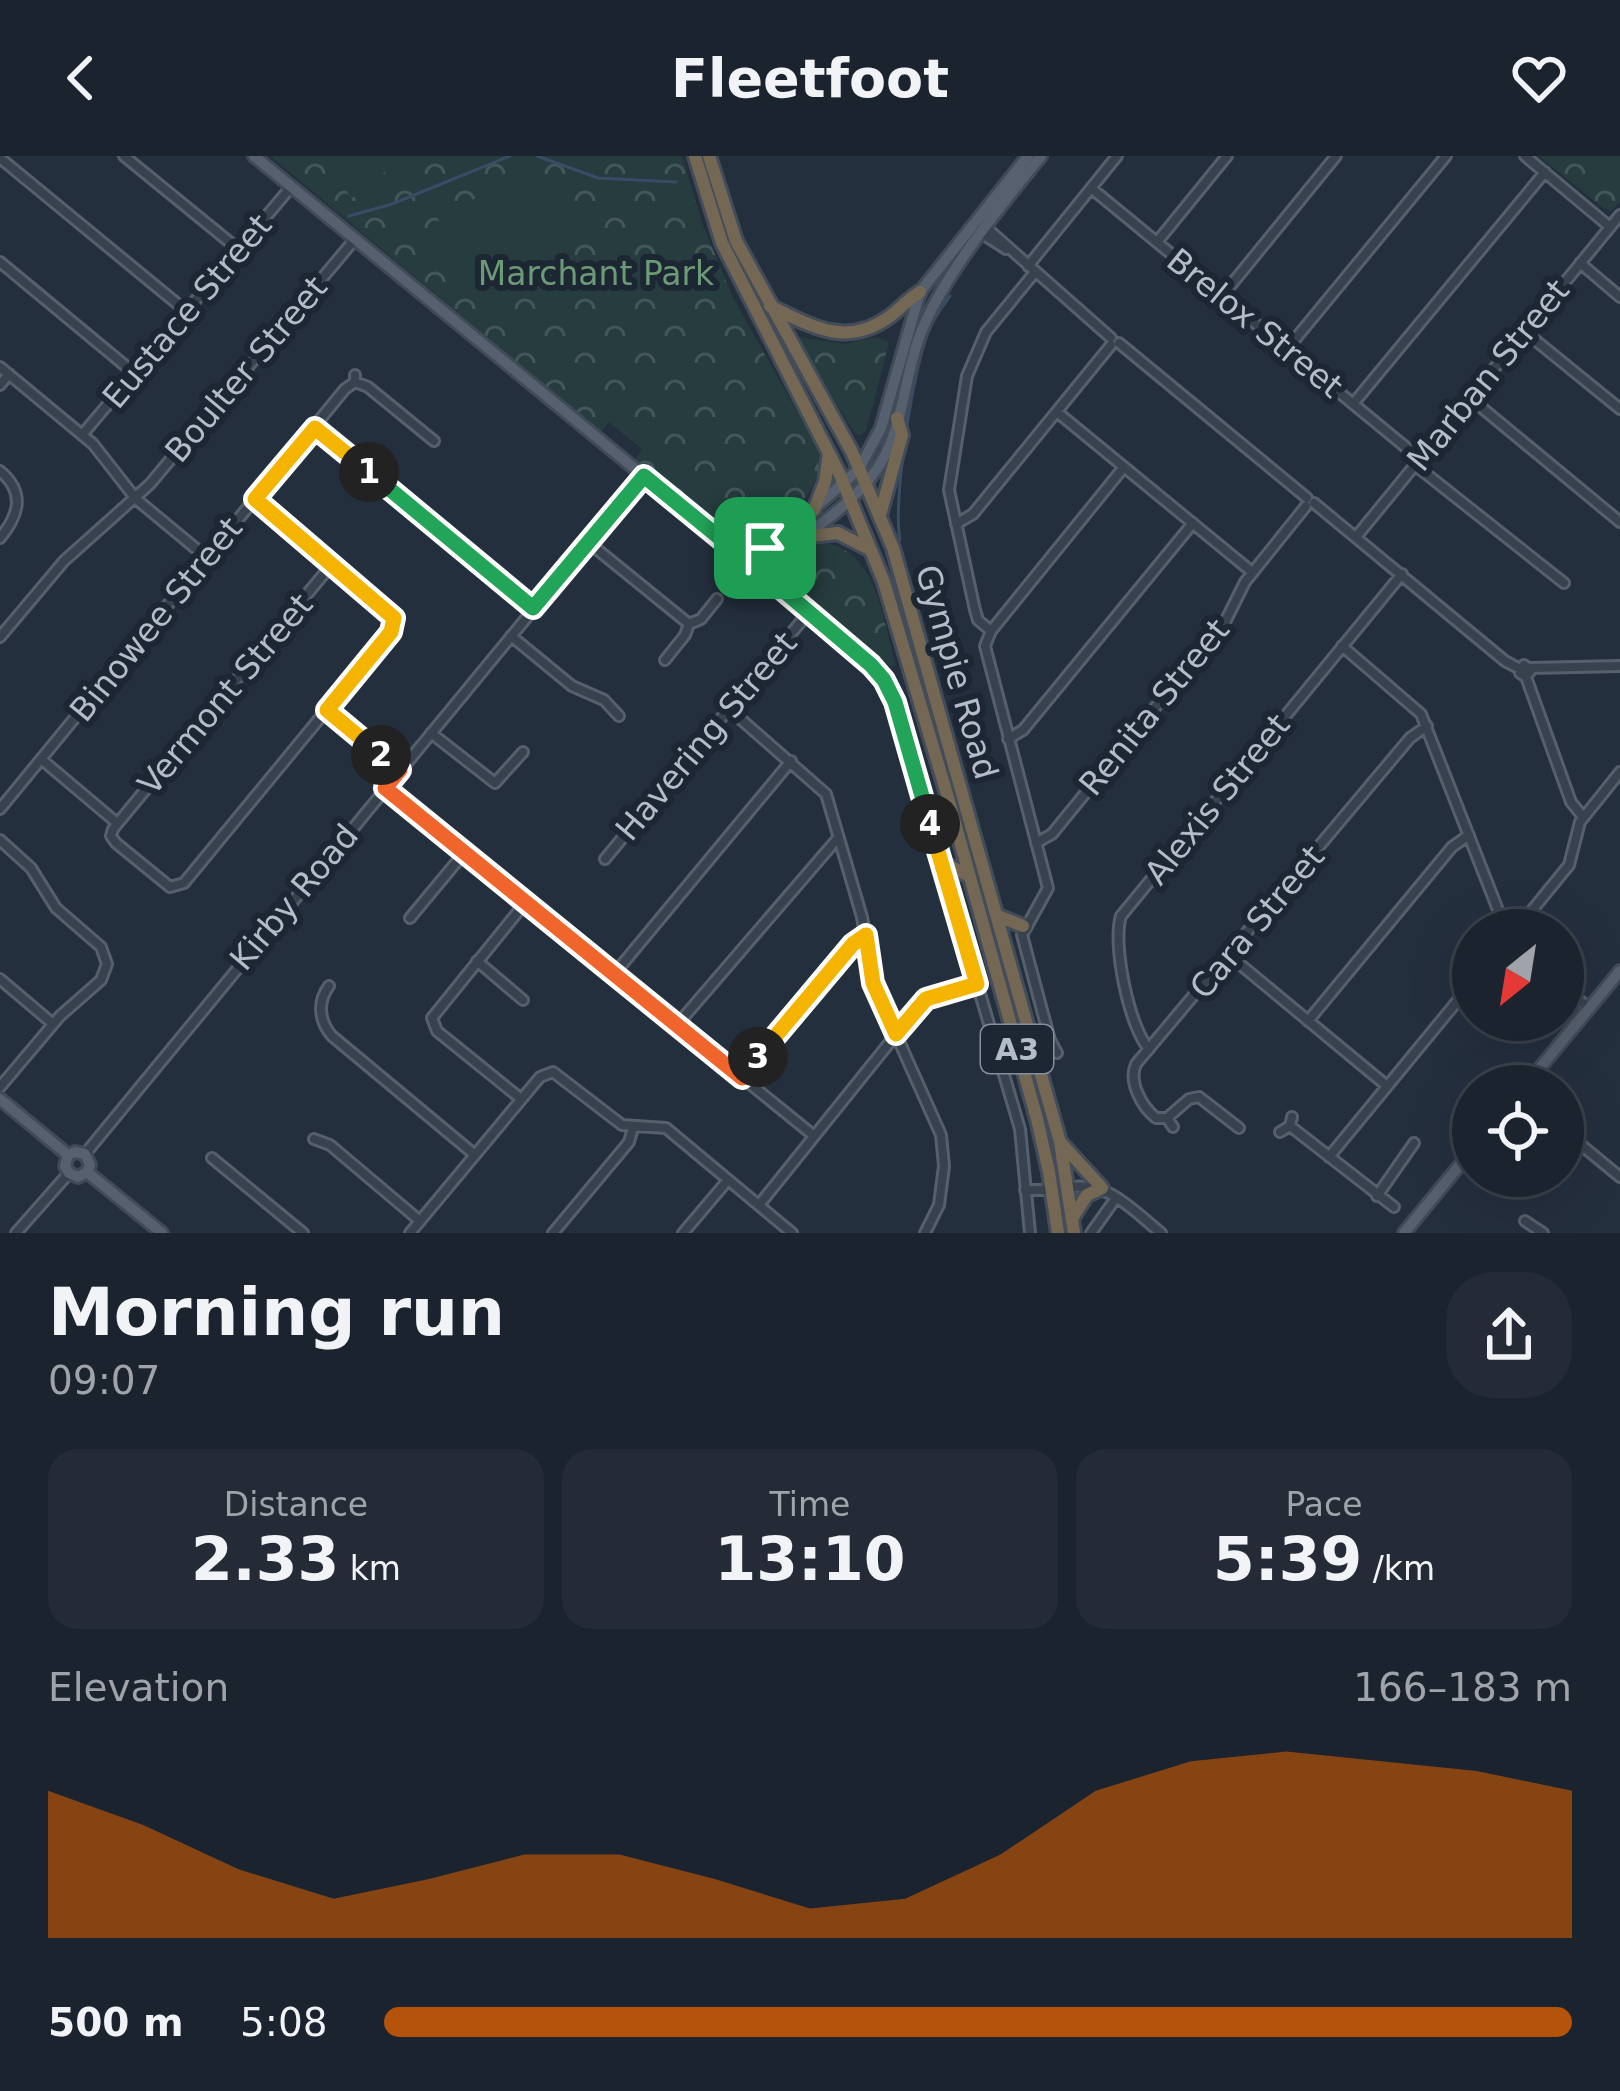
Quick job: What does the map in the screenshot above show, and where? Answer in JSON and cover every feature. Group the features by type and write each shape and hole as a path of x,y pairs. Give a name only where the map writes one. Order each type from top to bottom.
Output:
{"highway":[{"name":"Gympie Road","path":"695,156 722,243 848,491 900,633 1042,1138 1058,1233"},
{"name":"Gympie Road","path":"709,156 736,241 863,476 912,605 1060,1142 1074,1233"},
{"path":"769,306 807,327 849,333 880,322 920,292"},
{"path":"880,516 902,435 897,418"},
{"path":"814,510 825,482 829,452"},
{"path":"801,537 838,533 872,551"},
{"path":"942,869 952,867 970,877"},
{"path":"998,916 1022,930 1006,947"},
{"path":"1060,1142 1102,1188 1087,1196 1073,1216"}],"main road":[{"path":"254,156 754,566"},
{"path":"863,476 920,292 1028,156"},
{"path":"754,566 801,537 886,453 927,319 1041,156"},
{"path":"754,566 765,548 848,491"},
{"path":"732,548 765,548"},
{"path":"1542,1065 1620,971"},
{"path":"0,1099 68,1156"},
{"path":"85,1154 90,1165 87,1172 78,1177 69,1173 68,1156 85,1154"},
{"path":"87,1172 158,1232"},
{"path":"1404,1233 1452,1175"}],"street":[{"path":"124,156 238,250"},
{"path":"991,631 976,615 950,484 969,368 986,332 1117,156"},
{"path":"1157,242 1227,156"},
{"path":"1222,296 1336,156"},
{"path":"1287,349 1446,156"},
{"path":"1525,156 1610,227"},
{"path":"0,158 186,311"},
{"path":"1353,404 1545,172"},
{"name":"Eustace Street","path":"82,435 291,187"},
{"name":"Brelox Street","path":"1091,188 1353,404 1542,570 1564,583"},
{"name":"Marban Street","path":"1356,536 1620,214"},
{"path":"974,222 1505,661 1526,671 1620,666"},
{"name":"Boulter Street","path":"0,638 64,561 136,499 355,239"},
{"path":"0,262 134,373"},
{"path":"1580,263 1620,297"},
{"path":"1524,331 1620,409"},
{"path":"956,524 973,514 1114,342"},
{"path":"0,385 4,371 82,435 136,499 206,557"},
{"name":"Binowee Street","path":"0,809 355,379 434,441"},
{"path":"1469,398 1620,521"},
{"path":"1057,412 1252,572"},
{"path":"315,428 533,608"},
{"path":"1058,1053 1049,1040 1022,930 1048,891 986,654 991,631 1124,467"},
{"path":"0,471 18,496 15,516 0,538"},
{"name":"Kirby Road","path":"85,1154 644,476"},
{"path":"41,759 117,823 111,834 116,843 176,888 327,710 399,620 255,499"},
{"name":"Renita Street","path":"1036,843 1049,837 1225,622 1252,572 1309,502"},
{"path":"1008,739 1023,730 1192,523"},
{"path":"588,542 689,624"},
{"name":"Vermont Street","path":"117,823 332,564"},
{"path":"754,566 808,613"},
{"name":"Alexis Street","path":"1150,1049 1138,1029 1117,947 1121,916 1402,574"},
{"path":"689,624 701,619 717,599"},
{"name":"Gympie Road","path":"808,613 884,680 895,702 1022,1142 1030,1233"},
{"name":"Havering Street","path":"605,859 808,613"},
{"path":"665,660 686,635 689,624"},
{"path":"511,636 572,686 604,700 619,716"},
{"path":"1342,646 1414,706 1427,727 1498,909"},
{"path":"1526,671 1571,802 1583,817"},
{"path":"729,709 822,787 866,935 873,983 941,1135 944,1166 939,1205 925,1233"},
{"path":"327,710 400,770"},
{"name":"Cara Street","path":"1150,1049 1411,737 1427,727"},
{"path":"430,733 495,783 524,752"},
{"path":"615,973 791,761"},
{"path":"1531,909 1569,866 1583,817 1620,772"},
{"path":"385,788 814,1135"},
{"path":"1308,1021 1452,847 1469,835"},
{"path":"677,1025 838,838"},
{"path":"0,840 28,864 56,908 107,956 101,980 53,1024 0,1088"},
{"path":"410,918 464,853"},
{"path":"521,1100 433,1025 435,1011 525,903"},
{"path":"742,1078 853,944 866,935"},
{"path":"1230,956 1387,1086"},
{"path":"477,961 523,1000"},
{"path":"0,979 53,1024"},
{"path":"759,1205 926,999 977,984"},
{"path":"329,986 321,1000 322,1020 332,1036 475,1155"},
{"path":"1584,1004 1589,1008"},
{"path":"1329,1156 1452,1007"},
{"path":"1150,1049 1134,1067 1133,1080 1148,1112 1167,1118 1189,1099 1199,1097 1239,1128"},
{"path":"410,1233 539,1077 553,1072 614,1120 633,1128 666,1128 792,1233"},
{"path":"1167,1118 1173,1127"},
{"path":"1280,1132 1291,1121 1394,1207"},
{"path":"554,1233 629,1142 633,1128"},
{"path":"314,1139 330,1145 420,1221"},
{"path":"1377,1196 1414,1143"},
{"path":"1584,1148 1620,1178"},
{"path":"212,1158 303,1233"},
{"path":"16,1233 69,1173"},
{"path":"683,1233 728,1180"},
{"path":"1025,1190 1102,1188 1161,1233"},
{"path":"1025,1202 1052,1190"},
{"path":"1091,1233 1116,1198"},
{"path":"1525,1221 1543,1233"}],"green space":[{"name":"Marchant Park","path":"270,156 682,156 733,298 817,447 819,462 811,490 792,513 753,538 721,527 635,459 642,449 609,422 601,432"},
{"path":"319,156 405,156 352,198"},
{"path":"1539,156 1620,156 1620,201 1612,211 1603,208"},
{"path":"558,184 571,254 449,276 436,206"},
{"path":"799,337 845,344 877,337 889,343 866,431 860,435 797,342"},
{"path":"810,542 850,553 863,567 880,604 896,665 891,667 781,578 790,557"}],"waterway":[{"path":"349,216 392,204 510,156"},
{"path":"537,156 598,178 676,182"},
{"path":"900,540 902,465 917,371 930,328 950,296"}],"route":[{"path":"315,428 533,608 644,476 732,548 765,548 751,563 887,684 977,984 926,999 896,1034 873,983 866,935 853,944 742,1078 385,788 400,770 327,710 394,628 394,618 255,499 315,428"}]}
